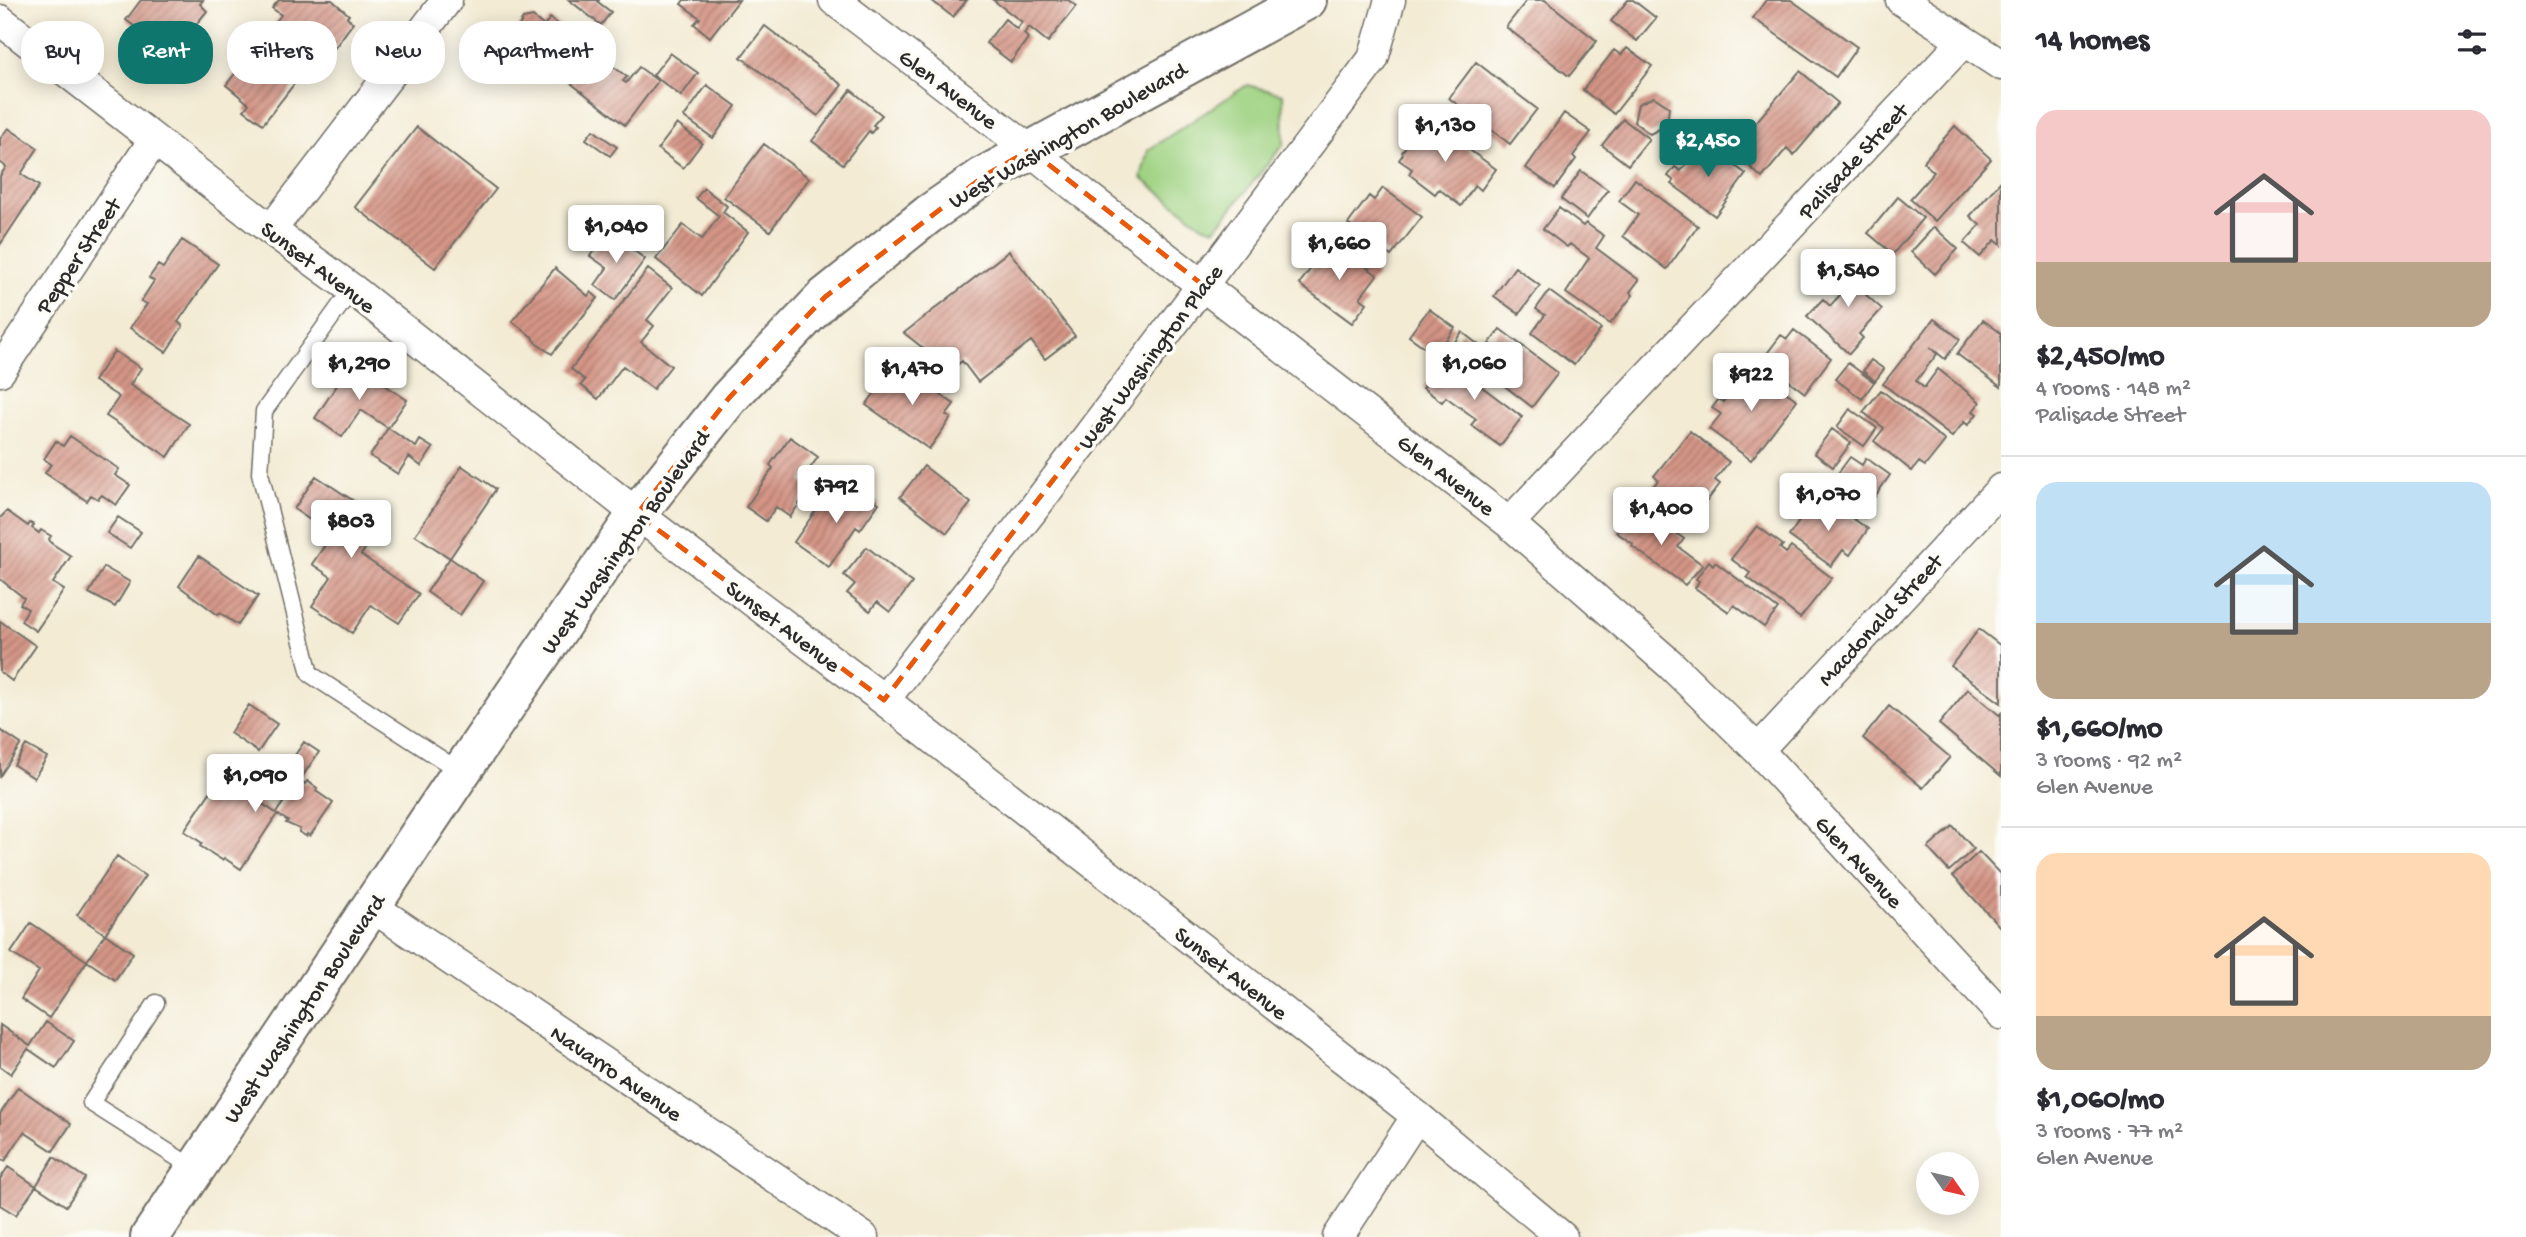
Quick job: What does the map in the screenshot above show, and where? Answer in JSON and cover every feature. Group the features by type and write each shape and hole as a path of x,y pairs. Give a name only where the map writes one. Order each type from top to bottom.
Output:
{"main road":[{"name":"West Washington Boulevard","path":"150,1237 637,514 729,398 825,297 929,214 984,176 1307,0"}],"street":[{"path":"271,230 447,0"},
{"name":"Glen Avenue","path":"834,0 1509,523 1670,664 1758,750 2001,1014"},
{"name":"West Washington Place","path":"884,700 1034,508 1373,59 1390,0"},
{"path":"1901,0 2001,65"},
{"name":"Sunset Avenue","path":"0,20 271,230 352,289 637,514 884,700 1417,1116 1562,1237"},
{"name":"Palisade Street","path":"1509,523 1964,41"},
{"name":"Pepper Street","path":"0,371 154,140"},
{"name":"Macdonald Street","path":"1758,750 2001,489"},
{"name":"Navarro Avenue","path":"371,906 863,1237"},
{"path":"1338,1237 1417,1116"}],"lane":[{"path":"352,289 264,411 260,473 310,674 461,772"},
{"path":"156,1003 91,1103 195,1169"}],"highlighted area":[{"path":"1030,150 1203,285 884,700 637,514 729,398 825,297 984,176"}],"green space":[{"path":"1247,85 1283,94 1284,144 1215,229 1202,225 1141,178 1148,150"}],"building":[{"path":"141,0 203,0 200,4 207,11 199,21 126,20"},
{"path":"279,0 332,0 349,15 347,17 351,26 337,45 337,21 276,21 281,15 272,8"},
{"path":"569,0 599,0 598,2 611,12 604,21 596,21"},
{"path":"684,0 739,0 710,37 694,24 700,18 681,4"},
{"path":"931,0 967,0 953,17"},
{"path":"993,0 1068,0 1076,6 1048,42 1029,27 1024,34 1028,38 1011,62 986,43 1005,19 1017,29 1022,22"},
{"path":"1527,0 1545,0 1597,41 1569,76 1506,27"},
{"path":"1628,0 1633,0 1656,18 1637,41 1611,21"},
{"path":"1766,0 1791,0 1857,47 1836,77 1753,18"},
{"path":"533,17 538,21 522,21"},
{"path":"765,26 842,85 818,116 741,57"},
{"path":"1627,48 1652,66 1614,114 1583,90 1614,50 1621,55"},
{"path":"670,53 698,73 681,96 653,75"},
{"path":"1476,62 1537,109 1510,144 1449,98"},
{"path":"639,67 658,81 625,125 572,84 616,84 616,69 627,77 623,81 626,83"},
{"path":"1800,71 1838,103 1794,155 1787,148 1762,178 1732,150"},
{"path":"294,84 263,124 244,110 249,104 226,85"},
{"path":"707,85 736,106 713,138 684,117"},
{"path":"851,90 882,115 873,125 876,127 871,133 869,131 843,164 812,141"},
{"path":"1654,97 1669,107 1667,125 1650,134 1634,122 1638,104"},
{"path":"1564,113 1591,132 1573,156 1576,159 1555,188 1526,168"},
{"path":"1426,119 1496,169 1481,190 1475,185 1461,206 1439,189 1435,194 1409,174 1412,169 1399,160"},
{"path":"1623,119 1649,139 1628,165 1602,145"},
{"path":"677,124 702,143 683,168 658,149"},
{"path":"1955,126 1991,159 1935,221 1910,199 1934,172 1923,162"},
{"path":"417,127 496,189 435,268 355,207"},
{"path":"8,128 38,148 21,174 39,186 0,245 0,176 6,167 0,162 0,139"},
{"path":"593,130 617,147 610,156 586,139"},
{"path":"1703,142 1746,174 1715,216 1672,184 1674,181 1668,176 1675,167 1681,171"},
{"path":"764,144 809,178 770,231 724,197"},
{"path":"1581,171 1608,190 1587,219 1561,199"},
{"path":"1635,179 1698,226 1667,269 1623,236 1638,215 1619,201"},
{"path":"2001,181 2001,245 1995,240 1980,257 1964,243 1980,225 1970,216"},
{"path":"704,188 727,206 723,212 748,232 702,296 656,259 683,225 702,239 719,216 696,198"},
{"path":"1383,188 1422,217 1391,256 1348,224 1369,196 1374,200"},
{"path":"1898,197 1923,218 1893,254 1868,233"},
{"path":"1559,208 1583,226 1586,223 1604,236 1596,248 1639,280 1630,292 1633,295 1610,324 1566,293 1589,258 1570,244 1567,247 1543,229"},
{"path":"1934,227 1958,249 1935,274 1911,252"},
{"path":"609,232 645,259 615,300 595,285 607,268 590,256"},
{"path":"182,240 218,264 178,322 183,326 166,352 130,328 147,304 141,301 154,281 149,278 158,265 163,268"},
{"path":"1332,241 1377,275 1360,298 1367,303 1352,323 1299,284"},
{"path":"1009,251 1075,336 1045,359 1031,341 978,382 962,361 951,370 904,333"},
{"path":"1855,260 1878,281 1866,295 1882,309 1859,334 1863,338 1849,354 1807,316 1823,299 1830,306 1850,284 1840,276"},
{"path":"1515,267 1540,286 1519,314 1494,296"},
{"path":"555,268 588,296 591,292 598,298 552,354 512,321"},
{"path":"648,269 672,288 647,320 654,326 641,342 671,366 653,389 623,366 598,399 581,385 585,380 571,369"},
{"path":"1549,291 1601,329 1574,365 1532,333 1545,315 1536,309"},
{"path":"1429,309 1455,328 1435,355 1409,336"},
{"path":"1934,319 1960,339 1945,359 1930,347 1937,354 1916,381 1924,388 1938,369 1980,402 1973,411 1977,414 1968,425 1964,422 1952,437 1883,384"},
{"path":"1983,320 2001,333 2001,387 1957,354"},
{"path":"1500,329 1558,373 1532,407 1488,373 1503,354 1489,344"},
{"path":"1794,330 1831,358 1805,393 1762,360 1781,335 1787,339"},
{"path":"1462,332 1489,353 1472,375 1445,355"},
{"path":"114,351 141,368 130,385 189,424 168,457 106,416 119,397 94,381"},
{"path":"1445,359 1522,417 1500,446 1471,425 1476,419 1446,397 1442,402 1423,388"},
{"path":"1871,360 1884,369 1875,381 1863,371"},
{"path":"352,363 407,400 388,428 361,410 342,437 315,418"},
{"path":"1848,363 1874,382 1862,399 1835,379"},
{"path":"894,366 954,404 946,415 951,418 929,449 866,405"},
{"path":"1749,366 1797,400 1751,460 1709,429 1721,414 1712,408 1719,399 1723,402"},
{"path":"1881,390 1945,441 1925,466 1919,462 1912,471 1874,441 1884,428 1863,412"},
{"path":"1850,409 1877,428 1864,446 1837,427"},
{"path":"388,428 416,447 420,440 433,448 421,466 409,457 398,474 370,456"},
{"path":"1832,429 1851,443 1833,467 1814,453"},
{"path":"1690,431 1729,462 1715,480 1720,484 1699,511 1685,500 1675,514 1648,493 1658,480 1654,476"},
{"path":"70,436 119,469 115,475 130,485 116,505 102,495 98,499 91,495 87,501 45,473 51,464 44,459 56,441 63,446"},
{"path":"790,437 818,457 801,481 810,488 790,517 776,507 766,521 746,507 773,468 770,465"},
{"path":"1850,457 1862,465 1866,458 1890,475 1867,508 1831,483"},
{"path":"462,466 496,489 450,558 415,535"},
{"path":"924,466 971,503 947,533 900,497"},
{"path":"316,476 384,521 361,555 419,594 399,623 371,605 352,633 312,606 331,577 312,564 332,535 294,509"},
{"path":"852,484 879,503 860,530 856,527 829,567 794,542 823,500 835,508"},
{"path":"1825,499 1868,529 1850,555 1843,550 1831,566 1789,536 1806,511 1813,516"},
{"path":"1645,510 1684,539 1678,547 1703,565 1685,585 1616,532 1623,523 1631,529"},
{"path":"7,511 28,526 30,523 34,525 32,528 39,533 41,530 51,536 51,543 71,556 53,583 64,590 36,631 21,621 28,609 20,604 24,598 0,579 0,518"},
{"path":"118,517 141,532 130,548 107,533"},
{"path":"1757,526 1783,545 1780,548 1786,553 1791,547 1832,578 1800,618 1747,577 1750,573 1731,559"},
{"path":"867,547 912,583 890,612 877,602 870,611 847,593 855,584 844,575"},
{"path":"199,556 258,596 238,625 220,613 218,615 179,586"},
{"path":"450,558 483,581 460,615 427,592"},
{"path":"1709,561 1713,565 1715,562 1778,609 1764,627 1734,605 1729,612 1695,588 1699,581 1696,579"},
{"path":"104,567 130,582 115,607 89,593"},
{"path":"0,621 36,646 12,681 0,672"},
{"path":"1979,629 2001,646 2001,703 1951,666"},
{"path":"1968,689 1999,715 2001,713 2001,776 1939,724"},
{"path":"249,705 277,724 258,752 230,733"},
{"path":"1889,706 1950,757 1923,788 1863,738"},
{"path":"0,730 21,744 0,776"},
{"path":"304,742 319,752 300,780 305,784 307,781 333,803 310,836 299,832 300,829 286,823 288,821 277,814 241,869 200,846 202,843 184,831 221,776 276,813 299,779 285,770"},
{"path":"26,745 47,757 34,778 14,765"},
{"path":"1953,826 1974,849 1949,871 1928,848"},
{"path":"1979,852 2001,875 2001,928 1953,876"},
{"path":"117,856 145,876 105,934 77,915"},
{"path":"31,923 87,961 49,1018 21,999 39,971 11,953"},
{"path":"105,934 133,953 115,980 87,961"},
{"path":"46,1022 74,1041 56,1068 28,1049 11,1074 0,1066 0,1025 30,1046"},
{"path":"18,1087 71,1124 53,1151 24,1132 5,1161 0,1158 0,1114"},
{"path":"54,1157 85,1178 66,1206 36,1186"},
{"path":"8,1167 36,1186 16,1215 0,1205 0,1179"}]}
